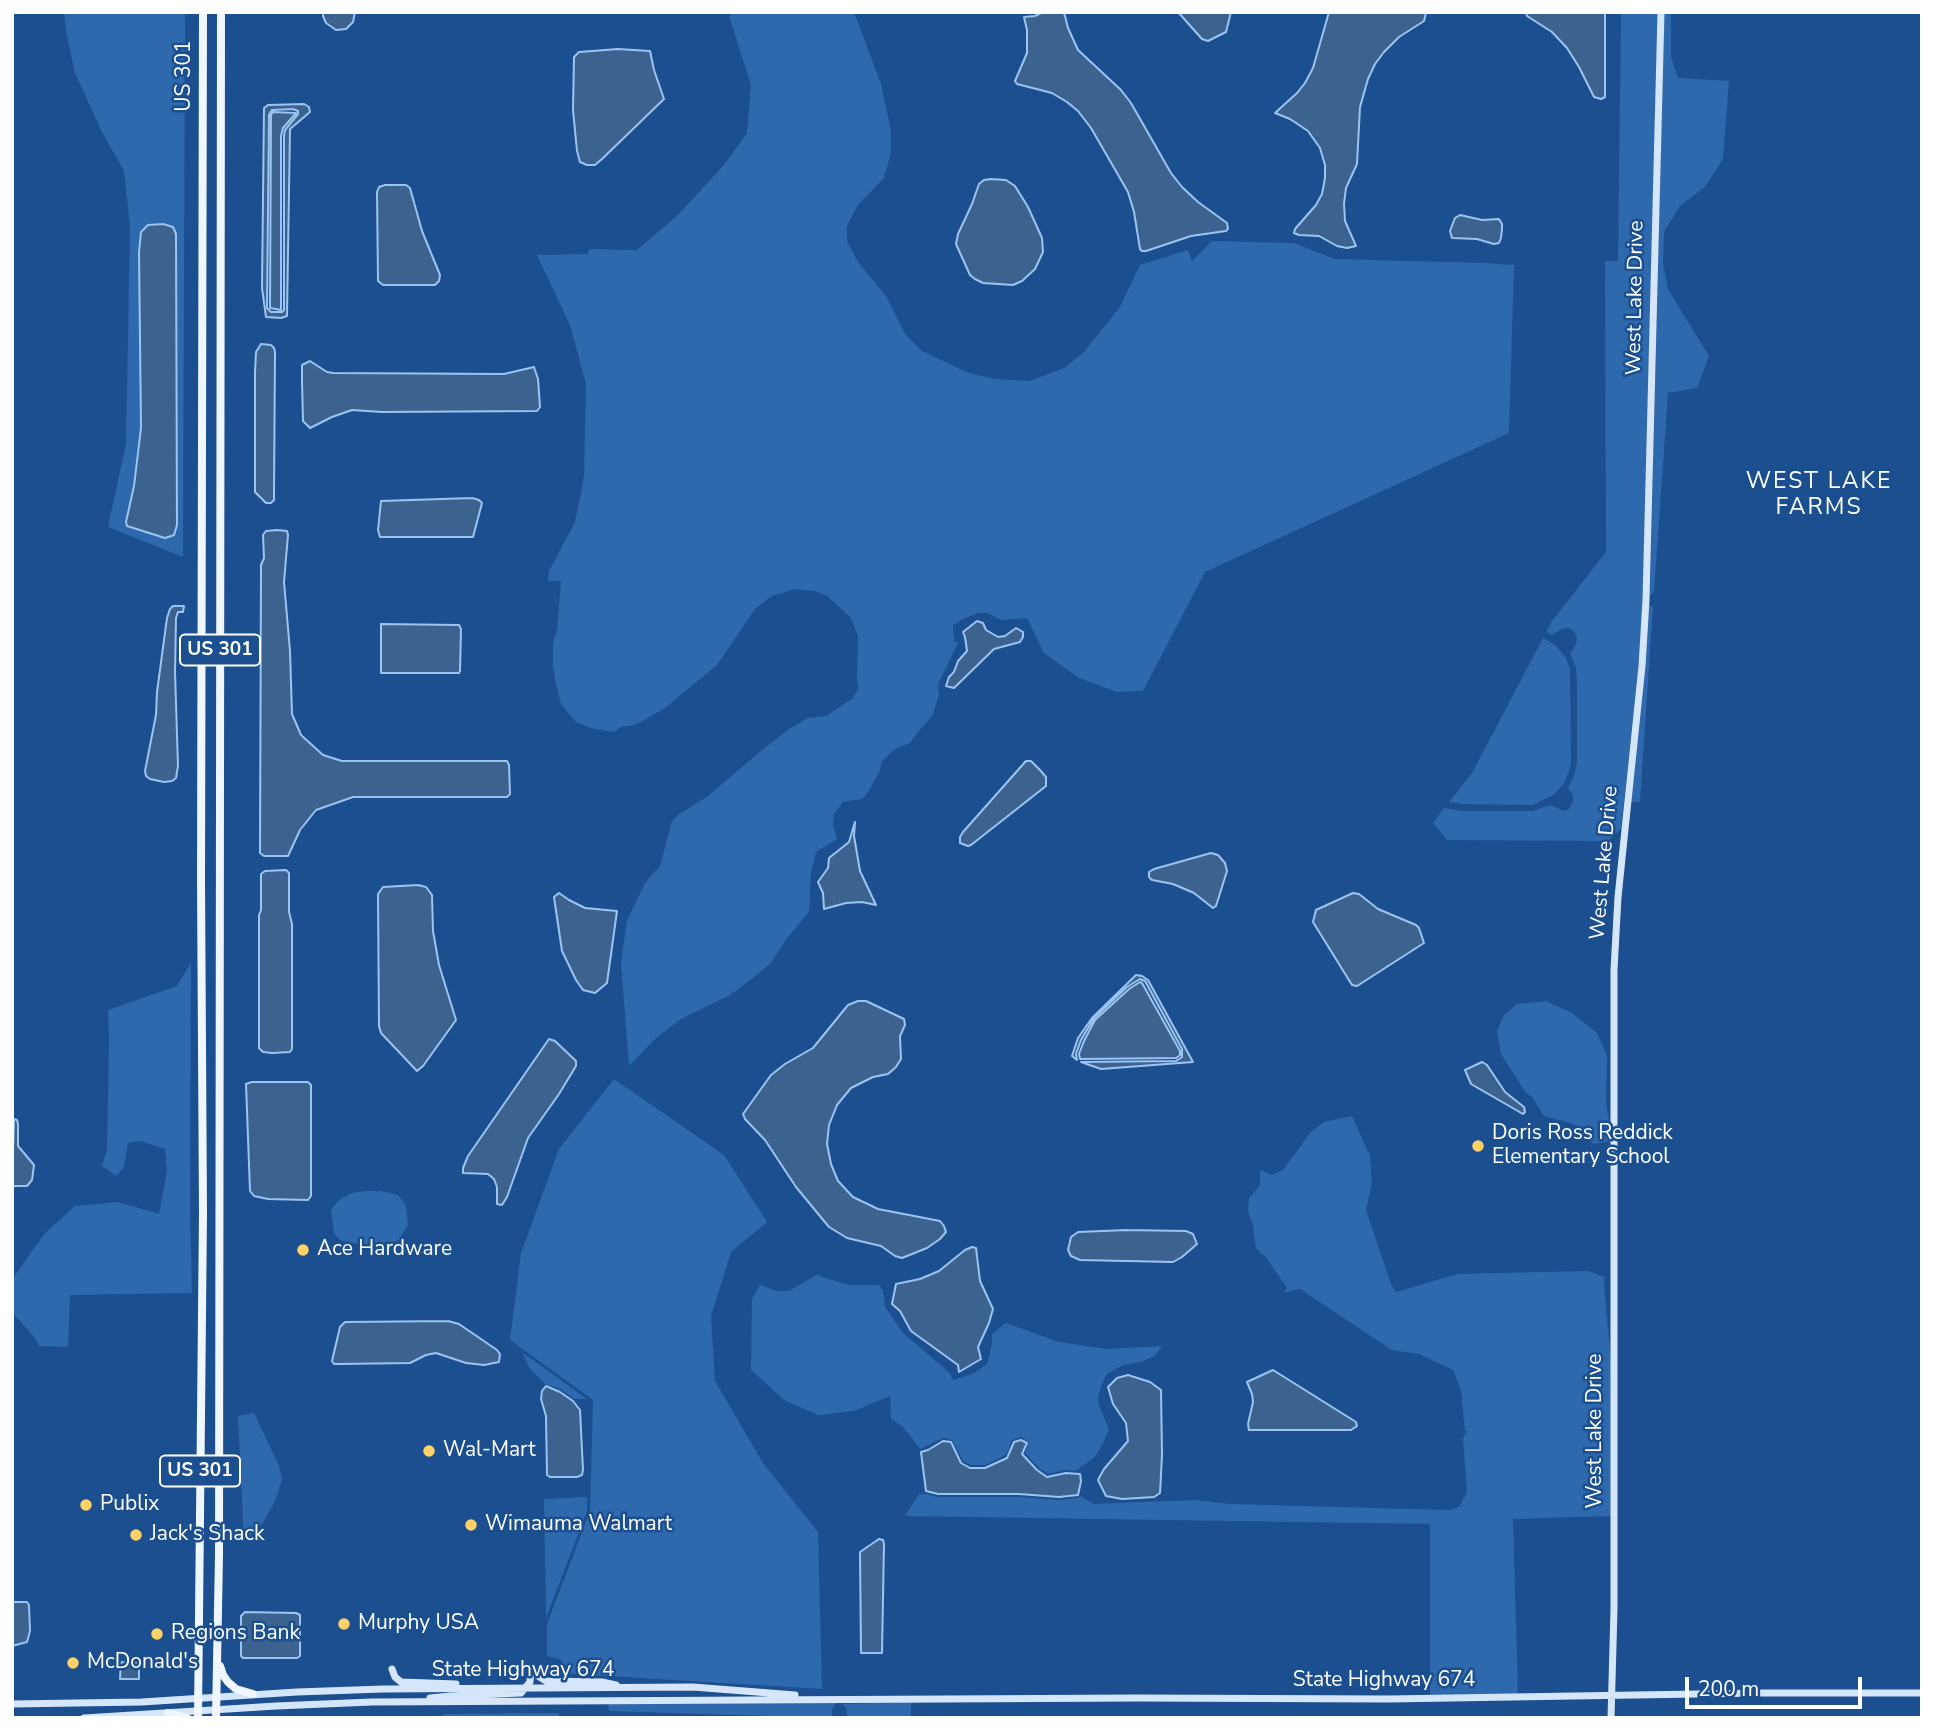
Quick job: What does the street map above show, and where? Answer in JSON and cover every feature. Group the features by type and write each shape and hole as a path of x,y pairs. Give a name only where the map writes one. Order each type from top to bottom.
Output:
{"main road":[{"name":"US 301","path":"198,1714 203,1149 203,12"},
{"name":"US 301","path":"216,1714 221,12"},
{"name":"West Lake Drive","path":"1611,1718 1614,970 1618,897 1642,666 1646,600 1661,12"},
{"path":"202,445 221,445"},
{"path":"218,1658 228,1682 236,1689 253,1694"},
{"path":"531,1668 546,1681 602,1682 627,1688"},
{"path":"515,1688 524,1683 531,1668"},
{"path":"419,1701 437,1696 521,1693 531,1677 531,1668"},
{"path":"381,1689 387,1683 392,1669 401,1682 459,1684 473,1688"},
{"name":"State Highway 674","path":"12,1704 142,1702 253,1694 473,1688 693,1688 847,1699"},
{"name":"State Highway 674","path":"84,1718 168,1713 216,1714 338,1703 419,1701 1389,1699 1922,1693"},
{"path":"168,1713 187,1718"}],"shaded area":[{"path":"64,12 185,12 183,557 108,527 126,444 130,226 124,171 102,132 75,73"},
{"path":"323,12 355,12 353,22 346,29 336,30 326,23"},
{"path":"731,12 854,12 881,84 891,131 891,153 884,178 858,205 847,226 847,241 858,262 886,296 905,334 922,351 969,373 995,379 1030,381 1064,368 1083,353 1120,307 1140,265 1188,250 1192,261 1212,241 1294,243 1335,259 1514,265 1509,433 1205,572 1143,691 1117,692 1079,678 1044,653 1027,618 1001,620 987,613 978,613 953,625 954,642 958,643 938,684 939,695 932,716 910,743 895,749 882,761 869,791 862,799 843,802 834,814 833,825 837,839 816,852 811,873 809,912 770,964 730,995 681,1019 655,1039 629,1066 621,963 627,920 645,883 660,866 672,821 708,796 789,729 808,718 826,716 853,698 858,689 858,636 851,618 827,596 815,591 795,589 772,596 755,609 717,665 665,708 635,725 621,727 614,732 594,729 576,722 561,704 556,684 553,643 557,630 561,581 548,581 549,571 575,522 584,477 586,384 570,325 537,255 588,254 589,249 637,250 677,216 724,165 747,133 751,85 729,16"},
{"path":"1043,12 1064,12 1078,50 1121,90 1171,173 1198,202 1227,223 1226,231 1191,236 1146,251 1140,249 1128,192 1091,128 1067,102 1052,93 1017,84 1015,81 1027,53 1024,17"},
{"path":"1178,12 1231,12 1226,32 1208,41 1202,39"},
{"path":"1329,12 1426,13 1424,21 1399,37 1384,52 1368,79 1360,107 1357,164 1346,188 1344,204 1345,221 1356,246 1347,248 1337,246 1319,236 1294,233 1322,194 1325,165 1320,148 1308,131 1275,113 1305,83 1313,68"},
{"path":"1526,12 1605,12 1605,97 1594,97 1567,48 1552,32 1527,16"},
{"path":"1621,12 1658,12 1643,598 1639,663 1621,829 1608,841 1447,840 1433,823 1444,808 1462,811 1533,811 1550,805 1564,811 1569,809 1573,802 1568,788 1577,763 1577,684 1576,668 1570,654 1577,638 1574,631 1568,628 1552,635 1546,632 1606,552 1605,261 1618,261"},
{"path":"1664,12 1671,12 1671,57 1678,78 1729,81 1723,159 1705,187 1680,206 1664,232 1663,264 1668,289 1709,356 1697,388 1668,393 1654,592 1650,595"},
{"path":"618,49 650,51 664,99 595,165 587,165 580,162 577,151 573,110 574,57 579,52"},
{"path":"304,104 309,107 310,112 290,129 287,316 281,318 266,317 262,288 264,108 268,105","holes":["272,110 298,111 284,136 284,310 271,312 267,308 269,115"]},
{"path":"273,112 296,113 283,128 281,136 281,310 270,308"},
{"path":"991,179 1006,180 1015,186 1042,238 1043,252 1035,269 1013,285 983,283 975,279 970,275 956,244 979,184"},
{"path":"406,185 410,188 422,231 440,275 435,285 383,285 378,281 377,192 379,187"},
{"path":"1460,215 1482,220 1499,219 1502,229 1499,243 1452,238 1450,231 1455,218"},
{"path":"163,224 173,227 176,234 177,525 174,535 165,538 127,526 126,522 134,486 141,428 141,232 148,225"},
{"path":"261,344 271,345 275,352 274,500 271,503 266,503 255,492 255,372 256,352"},
{"path":"310,361 333,373 504,374 534,367 538,379 540,407 537,411 352,410 310,428 303,421 302,365"},
{"path":"472,498 482,503 473,537 380,537 378,530 381,501"},
{"path":"266,531 287,531 288,535 284,582 292,714 301,735 323,755 342,761 507,761 510,794 507,797 353,797 316,810 300,830 288,856 264,856 260,853 261,565 264,558 263,535"},
{"path":"1649,605 1653,607 1640,802 1630,802"},
{"path":"173,606 184,606 183,612 178,612 176,618 178,766 176,778 164,782 150,779 145,771 156,715 167,618"},
{"path":"977,621 998,637 1005,636 1016,628 1023,632 1023,637 1020,642 994,649 954,688 946,686 958,661 967,651 963,632"},
{"path":"381,624 459,625 459,673 381,673"},
{"path":"1543,638 1555,645 1566,658 1570,669 1571,762 1563,785 1553,795 1533,805 1449,802 1472,773"},
{"path":"1026,761 1031,761 1046,777 1046,786 971,845 960,843 963,832"},
{"path":"855,822 854,836 860,871 876,905 846,903 824,909 823,893 818,882 828,868 829,858 849,842"},
{"path":"1211,853 1218,855 1225,863 1227,871 1213,908 1194,893 1149,877 1149,872 1154,869"},
{"path":"286,870 289,873 289,912 292,924 292,1049 290,1052 272,1053 263,1052 259,1048 261,874 265,871"},
{"path":"383,887 426,887 432,895 433,931 439,965 456,1020 417,1071 381,1033 379,1026 378,894"},
{"path":"559,893 585,908 617,911 607,983 595,993 583,990 562,951 554,897"},
{"path":"1353,893 1359,894 1378,909 1416,925 1424,943 1357,986 1352,985 1313,922 1316,910"},
{"path":"191,962 192,1293 70,1295 68,1347 39,1346 12,1312 12,1295 13,1278 45,1233 75,1206 118,1202 159,1214 167,1171 165,1149 141,1141 128,1143 124,1167 116,1176 102,1166 107,1150 108,1010 177,986"},
{"path":"1136,975 1148,980 1193,1062 1101,1069 1081,1062 1176,1061 1182,1057 1182,1049 1145,981 1140,979 1127,987 1094,1018 1081,1040 1076,1054 1077,1060 1072,1056 1078,1038 1092,1018"},
{"path":"1140,982 1180,1055 1176,1058 1080,1059 1084,1041 1095,1020"},
{"path":"866,1001 904,1019 905,1025 900,1036 901,1059 888,1074 873,1077 851,1088 837,1105 829,1125 827,1144 838,1181 853,1197 878,1209 940,1221 944,1226 946,1232 940,1239 927,1248 902,1258 881,1246 847,1238 829,1227 743,1114 771,1075 813,1048 848,1005"},
{"path":"1546,1001 1572,1013 1597,1033 1607,1056 1606,1103 1612,1141 1593,1144 1574,1124 1544,1116 1501,1054 1497,1032 1503,1016 1517,1004"},
{"path":"549,1039 555,1041 576,1061 576,1066 528,1138 507,1197 502,1205 497,1204 494,1179 488,1174 463,1173 463,1168 468,1156"},
{"path":"1482,1062 1487,1065 1505,1092 1524,1107 1523,1114 1471,1084 1465,1070"},
{"path":"614,1079 724,1155 767,1222 731,1252 711,1316 715,1381 763,1463 818,1532 822,1689 558,1673 562,1660 547,1656 547,1624 590,1511 593,1400 510,1340 521,1253 559,1149"},
{"path":"308,1082 311,1085 311,1196 308,1200 268,1199 254,1196 250,1191 246,1084"},
{"path":"1352,1116 1370,1156 1372,1183 1366,1210 1396,1292 1457,1274 1588,1271 1605,1277 1611,1364 1611,1516 1513,1519 1518,1694 1430,1695 1430,1524 905,1516 919,1494 938,1497 1059,1500 1080,1496 1094,1504 1194,1500 1231,1504 1448,1510 1459,1507 1467,1492 1463,1439 1467,1430 1465,1431 1461,1390 1453,1370 1419,1354 1392,1350 1300,1289 1284,1293 1287,1288 1265,1256 1256,1249 1248,1210 1249,1198 1260,1185 1260,1170 1272,1175 1283,1170 1310,1133 1324,1122"},
{"path":"14,1119 18,1124 18,1146 34,1165 32,1180 27,1186 12,1186"},
{"path":"366,1191 398,1195 406,1205 408,1225 399,1240 385,1246 369,1246 342,1241 334,1234 331,1210 340,1199 352,1193"},
{"path":"1186,1231 1193,1234 1197,1244 1173,1262 1080,1260 1071,1256 1068,1250 1071,1237 1078,1232"},
{"path":"972,1247 976,1248 980,1281 993,1309 978,1347 981,1359 959,1372 958,1365 911,1331 900,1311 892,1304 896,1284 920,1279 939,1271"},
{"path":"818,1274 849,1285 879,1285 883,1291 885,1307 903,1333 950,1373 953,1380 974,1373 987,1364 992,1334 1006,1323 1059,1342 1106,1349 1162,1346 1155,1356 1123,1365 1107,1374 1098,1397 1109,1430 1094,1458 1075,1471 1048,1474 1025,1453 1029,1442 1021,1437 1012,1440 1006,1455 985,1465 971,1465 963,1461 952,1440 943,1438 920,1449 903,1427 891,1419 890,1396 854,1411 818,1415 784,1400 751,1370 752,1299 760,1285 777,1291 789,1291"},
{"path":"448,1321 459,1324 497,1350 500,1354 499,1362 484,1365 466,1363 436,1353 410,1363 334,1364 332,1361 340,1327 345,1322"},
{"path":"522,1352 587,1399 574,1399 561,1389 545,1384 530,1369"},
{"path":"1273,1370 1356,1422 1357,1426 1351,1430 1249,1430 1253,1402 1247,1382"},
{"path":"1128,1375 1150,1382 1161,1390 1160,1493 1154,1497 1122,1499 1106,1496 1098,1480 1128,1441 1126,1423 1113,1404 1108,1387 1117,1378"},
{"path":"546,1386 573,1401 580,1410 583,1470 582,1475 577,1477 547,1475 546,1416 541,1399"},
{"path":"254,1413 279,1466 282,1479 276,1499 263,1523 244,1542 238,1416"},
{"path":"1021,1440 1027,1443 1022,1454 1047,1477 1066,1473 1080,1474 1078,1495 1059,1497 938,1494 926,1491 921,1452 943,1441 951,1442 961,1463 970,1468 985,1468 1007,1458 1014,1442"},
{"path":"587,1497 587,1511 546,1618 544,1499"},
{"path":"879,1539 883,1540 884,1544 882,1653 861,1653 860,1552"},
{"path":"12,1602 27,1602 29,1605 30,1631 27,1642 12,1646"},
{"path":"245,1612 300,1615 300,1656 243,1658 241,1616"},
{"path":"121,1662 139,1663 139,1679 120,1679"},
{"path":"911,1702 911,1718 847,1718 847,1709 842,1704"},
{"path":"836,1703 832,1709 832,1718 609,1711 608,1704"},
{"path":"559,1713 558,1718 443,1718 443,1714"}],"place":[{"name":"Doris Ross Reddick Elementary School","path":"1478,1146"},
{"name":"Ace Hardware","path":"303,1250"},
{"name":"Wal-Mart","path":"429,1451"},
{"name":"Publix","path":"86,1505"},
{"name":"Wimauma Walmart","path":"471,1525"},
{"name":"Jack's Shack","path":"136,1535"},
{"name":"Murphy USA","path":"344,1624"},
{"name":"Regions Bank","path":"157,1634"},
{"name":"McDonald's","path":"73,1663"}],"district":[{"name":"WEST LAKE FARMS","path":"1819,495"}]}
